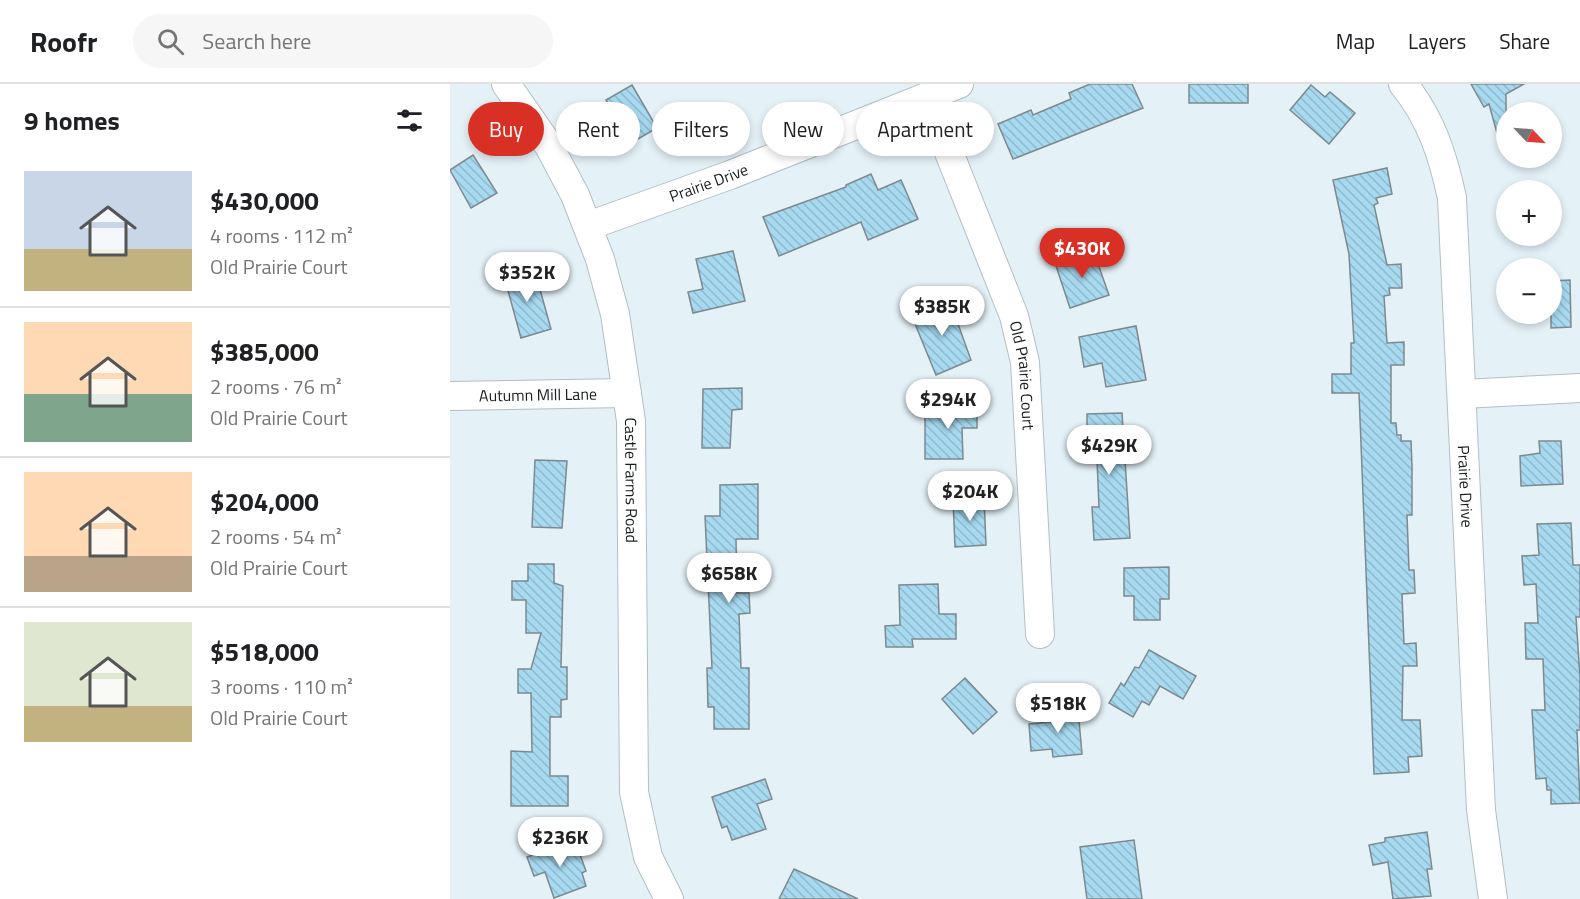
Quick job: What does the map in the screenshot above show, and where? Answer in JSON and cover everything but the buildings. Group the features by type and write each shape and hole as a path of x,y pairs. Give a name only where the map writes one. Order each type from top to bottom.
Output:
{"street":[{"name":"Castle Farms Road","path":"506,84 549,146 588,226 613,303 631,421 634,792 648,857 669,899"},
{"name":"Prairie Drive","path":"588,226 729,175 959,84"},
{"name":"Prairie Drive","path":"1403,84 1430,125 1449,176 1453,209 1481,810 1493,899"},
{"name":"Old Prairie Court","path":"927,97 1019,331 1025,362 1040,634"},
{"path":"1463,394 1580,388"},
{"name":"Autumn Mill Lane","path":"450,396 627,393"}]}
